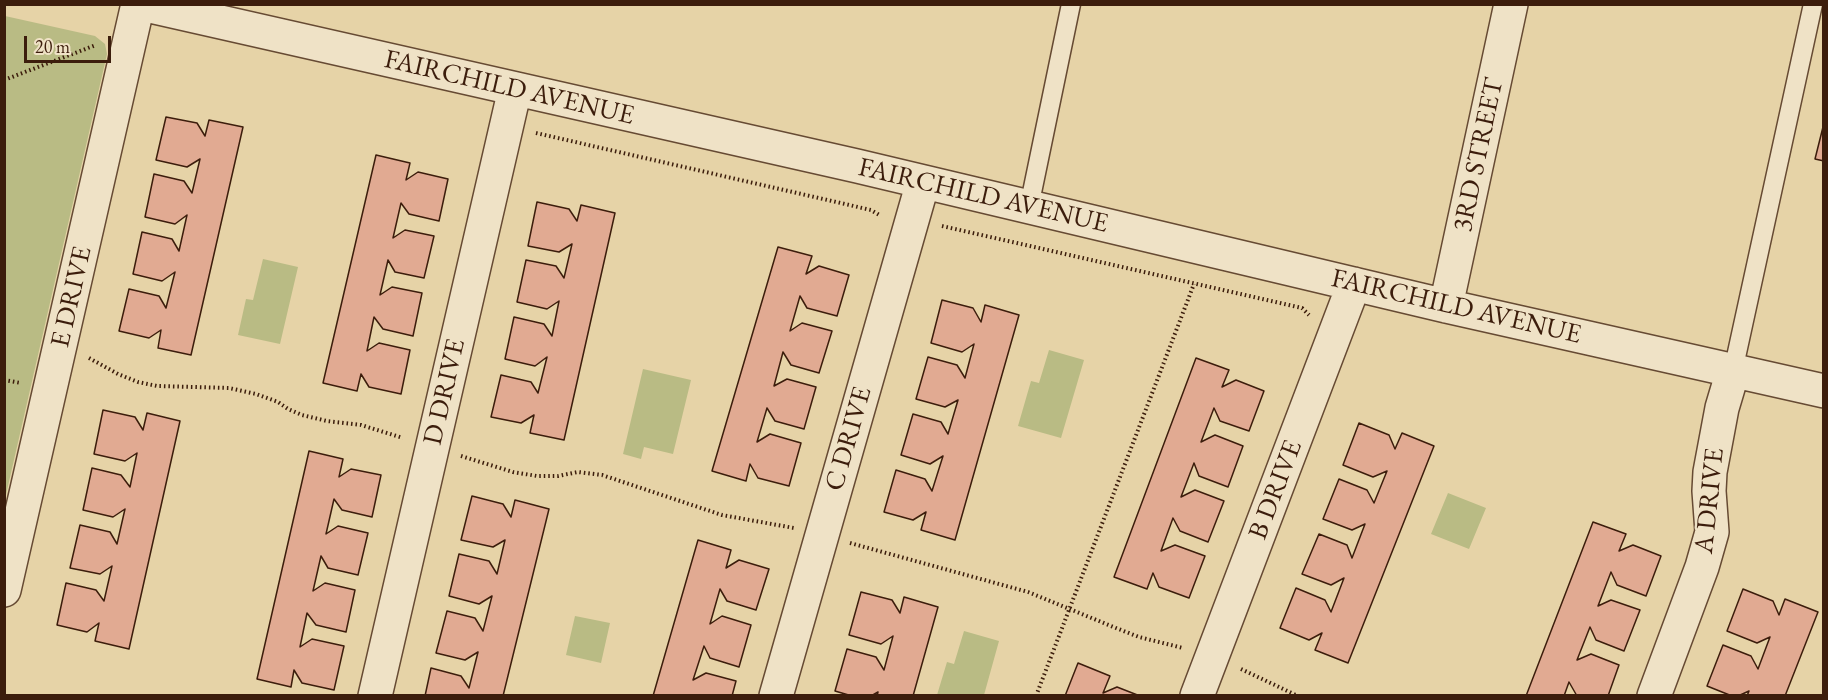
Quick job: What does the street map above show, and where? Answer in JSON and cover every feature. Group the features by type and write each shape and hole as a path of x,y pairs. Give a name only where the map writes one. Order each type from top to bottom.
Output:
{"street":[{"name":"FAIRCHILD AVENUE","path":"140,4 923,182 1446,306 1824,392"},
{"name":"E DRIVE","path":"4,590 140,4"},
{"name":"3RD STREET","path":"1446,306 1511,4"},
{"name":"D DRIVE","path":"375,696 515,89"},
{"name":"C DRIVE","path":"776,696 923,182"},
{"name":"B DRIVE","path":"1197,696 1354,284"},
{"name":"A DRIVE","path":"1654,696 1702,567 1712,532 1709,491 1714,451 1722,408 1733,371"}],"lane":[{"path":"1029,207 1071,4"},
{"path":"1733,371 1813,4"}],"path":[{"path":"4,80 99,44"},
{"path":"530,134 537,133 871,210 881,216 885,225"},
{"path":"938,225 1302,308 1312,317"},
{"path":"1036,696 1194,284"},
{"path":"61,346 138,382 177,388 230,388 256,393 302,415 361,425 513,472 537,476 558,476 578,472 602,475 722,515 822,535 1028,592 1139,637 1213,656 1298,696"}],"green space":[{"path":"5,16 95,36 105,44 107,54 5,499"},
{"path":"263,259 298,267 280,344 238,335 246,299 253,300"},
{"path":"1049,350 1084,360 1061,438 1018,426 1031,381 1039,383"},
{"path":"643,369 691,380 673,454 644,447 641,459 623,454"},
{"path":"1448,493 1486,508 1469,549 1431,534"},
{"path":"575,616 610,623 601,663 566,655"},
{"path":"964,631 999,641 984,695 937,695 947,662 954,664"}],"building":[{"path":"166,117 197,123 205,136 209,120 243,127 191,355 158,348 161,330 149,338 119,331 129,289 159,296 166,308 175,272 162,281 133,274 142,232 172,239 179,251 187,215 175,224 145,217 154,174 184,181 192,193 200,159 187,167 156,160"},
{"path":"1824,123 1824,161 1815,159"},
{"path":"376,155 410,163 406,180 418,172 448,179 439,221 409,214 401,203 393,238 405,230 434,236 424,278 395,272 388,260 380,295 392,287 422,293 413,336 383,329 374,317 367,351 379,343 410,350 401,394 369,387 361,374 357,391 323,383"},
{"path":"537,202 569,209 577,221 581,205 615,213 564,440 530,433 534,415 521,423 491,417 501,375 531,382 538,393 547,357 535,366 505,359 514,317 544,324 552,336 559,301 547,309 517,302 526,260 556,266 564,278 572,244 559,252 528,246"},
{"path":"778,247 812,256 806,274 819,266 849,275 837,316 807,308 800,296 790,331 802,323 832,331 819,373 791,365 783,352 774,386 787,379 816,387 804,429 775,421 767,408 757,442 770,434 801,443 789,486 758,478 750,464 746,481 712,471"},
{"path":"942,300 973,308 981,322 985,305 1019,315 955,540 921,530 926,512 913,520 884,512 896,470 925,479 932,491 943,456 930,464 901,455 913,414 941,422 948,434 958,400 945,407 916,399 928,357 957,365 965,378 974,344 962,352 931,343"},
{"path":"1196,358 1229,370 1222,387 1236,380 1264,391 1249,431 1220,421 1214,408 1201,442 1215,435 1243,446 1228,487 1199,476 1194,463 1181,497 1195,490 1224,501 1208,542 1180,531 1173,518 1161,551 1175,545 1205,556 1189,598 1159,587 1153,573 1147,589 1114,577"},
{"path":"103,410 135,417 143,430 147,413 180,421 129,649 95,641 99,623 87,632 57,625 66,583 96,590 104,601 112,566 100,574 70,568 80,525 110,532 117,544 125,509 113,517 83,510 92,468 121,475 130,487 137,453 125,461 94,454"},
{"path":"1359,423 1389,435 1395,449 1402,433 1434,446 1348,663 1315,650 1322,633 1309,640 1280,628 1296,588 1325,600 1331,612 1344,578 1331,585 1302,574 1319,534 1347,545 1352,558 1365,524 1352,530 1323,519 1339,479 1367,490 1374,503 1387,471 1373,477 1343,465"},
{"path":"309,451 343,459 339,477 351,469 381,475 372,517 342,510 334,499 326,534 338,526 368,533 358,575 328,568 321,556 313,591 325,583 355,590 346,632 316,625 307,613 300,647 312,639 344,646 334,690 302,683 294,670 291,687 257,679"},
{"path":"472,496 503,504 511,517 515,500 549,509 503,696 425,696 431,668 461,676 469,688 478,652 465,660 436,653 447,611 475,618 483,631 492,596 479,604 449,596 459,554 489,561 497,574 505,540 493,547 461,540"},
{"path":"1593,522 1626,534 1619,551 1633,545 1661,556 1646,596 1617,585 1611,572 1598,606 1611,600 1640,610 1624,651 1596,640 1590,627 1577,660 1591,654 1619,665 1608,696 1577,696 1569,682 1564,696 1526,696"},
{"path":"698,540 731,550 726,568 739,560 769,569 756,610 727,601 720,589 710,624 722,616 751,625 739,667 710,658 704,646 693,680 706,673 736,681 732,696 653,696"},
{"path":"1743,589 1773,601 1779,615 1785,599 1818,612 1785,696 1747,696 1749,691 1732,696 1707,686 1723,645 1751,656 1758,669 1770,637 1757,643 1727,631"},
{"path":"861,592 892,600 900,613 904,597 938,607 913,696 877,696 878,692 871,696 852,696 835,691 847,649 876,657 884,670 893,636 881,644 849,635"},
{"path":"1078,663 1110,676 1103,693 1117,687 1140,696 1065,696"}]}
